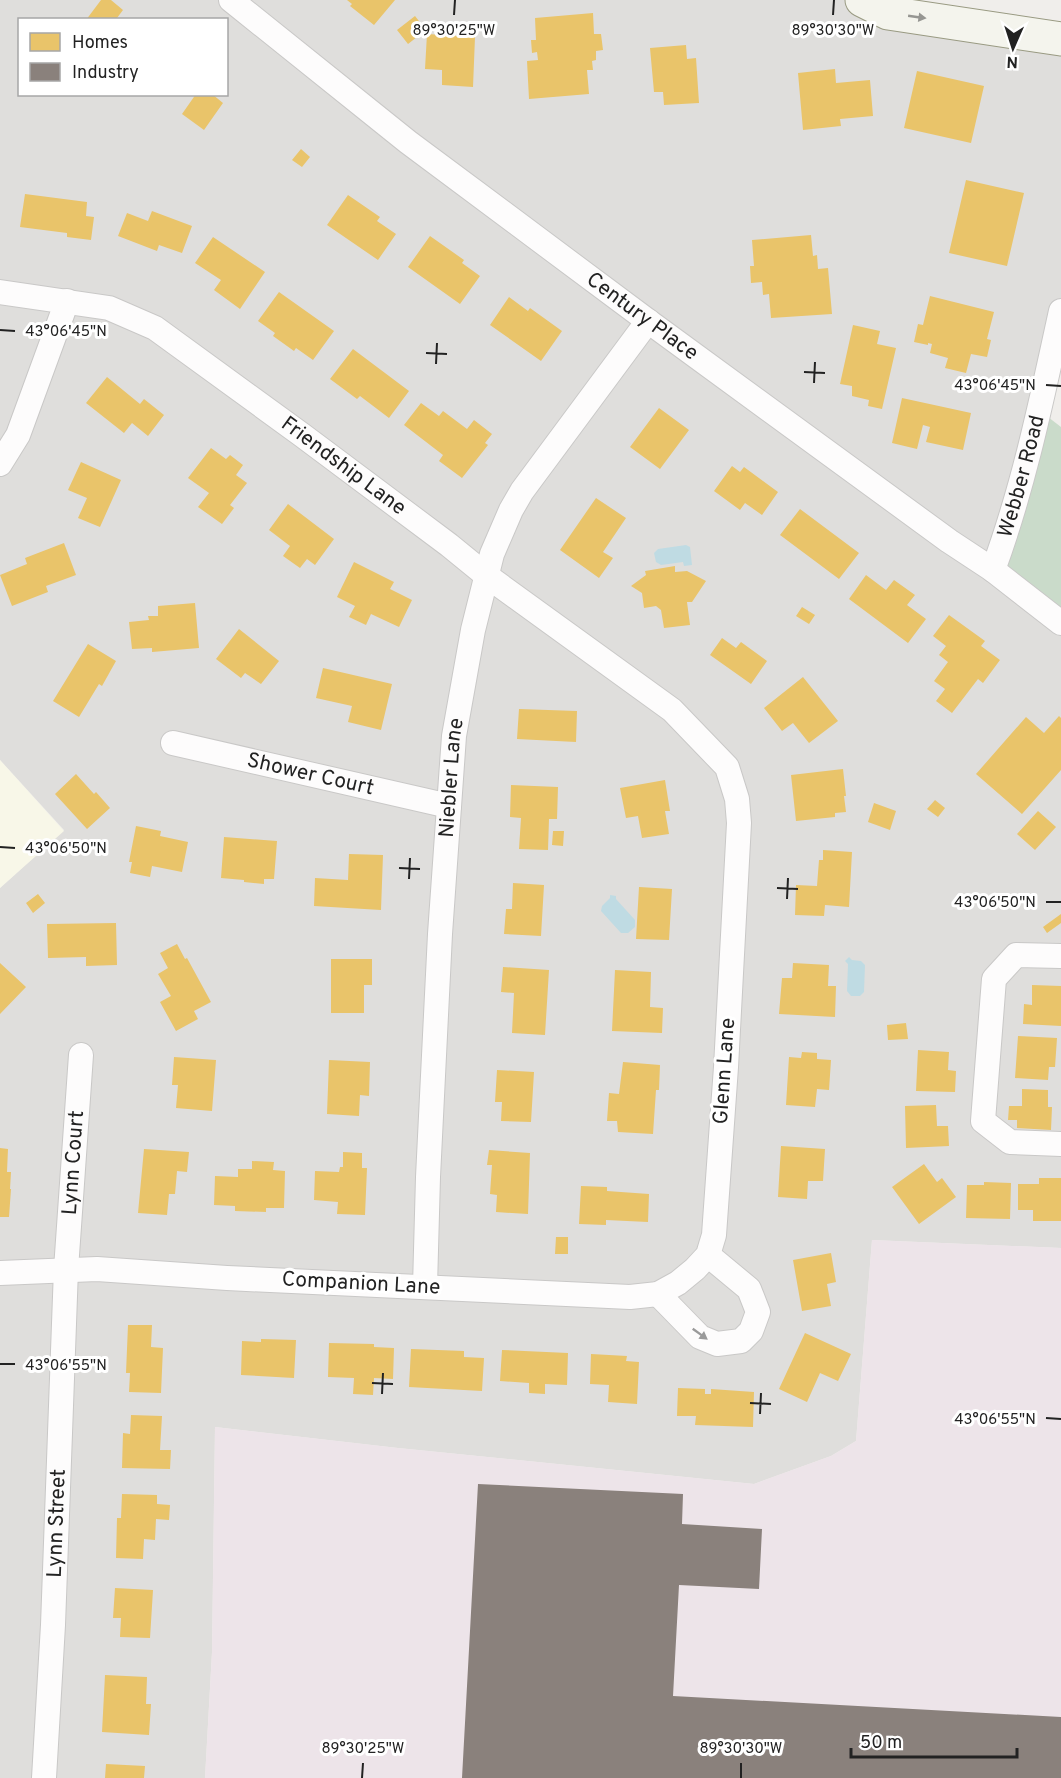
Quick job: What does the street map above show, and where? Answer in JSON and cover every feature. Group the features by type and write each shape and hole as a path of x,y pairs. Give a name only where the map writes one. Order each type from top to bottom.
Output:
{"main road":[{"path":"862,0 888,13 1061,39"}],"street":[{"name":"Century Place","path":"231,0 408,142 648,321 949,541 993,570 1061,623"},
{"name":"Friendship Lane","path":"0,292 109,308 155,328 660,702"},
{"path":"0,464 18,435 67,301"},
{"name":"Webber Road","path":"993,570 1006,535 1061,311"},
{"name":"Niebler Lane","path":"425,1287 440,934 454,736 473,630 492,554 511,510 522,491 648,321"},
{"name":"Glenn Lane","path":"660,702 672,710 727,767 737,799 739,824 726,1067 714,1235 708,1255"},
{"name":"Shower Court","path":"173,742 449,806"},
{"path":"1061,956 1016,955 994,979 983,1121 1010,1142 1061,1144"},
{"name":"Lynn Court","path":"66,1269 81,1055"},
{"path":"658,1294 700,1337 717,1344 741,1341 751,1331 758,1312 749,1289 708,1255"},
{"name":"Companion Lane","path":"0,1273 97,1269 227,1278 630,1297 658,1294 678,1283 708,1255"},
{"name":"Lynn Street","path":"44,1778 53,1625 66,1269"}],"shaded area":[{"path":"0,0 862,0 1061,39 1061,311 1039,410 1061,623 1061,1248 872,1240 856,1441 831,1456 754,1484 215,1427 212,1652 205,1778 0,1778 0,888 64,830 0,760"},
{"path":"0,760 64,831 0,888"},
{"path":"872,1240 1061,1248 1061,1778 205,1778 212,1652 215,1427 754,1484 831,1456 856,1441"}],"green space":[{"path":"1039,410 1061,427 1061,623 993,570"}],"water":[{"path":"686,545 690,547 692,565 684,566 683,562 661,565 656,562 654,553 658,549"},
{"path":"610,895 616,896 616,899 635,920 635,927 628,933 621,933 601,911"},
{"path":"849,957 865,965 864,992 860,996 851,996 847,991 848,964 845,961"}],"building: Homes":[{"path":"101,0 111,0 123,10 117,18 88,18"},
{"path":"347,0 395,0 374,25 350,6 352,4"},
{"path":"593,13 594,34 601,34 603,50 596,51 596,60 592,61 593,70 587,70 589,94 529,99 527,61 538,60 537,52 532,53 531,40 536,40 535,18"},
{"path":"415,16 426,30 408,44 397,30"},
{"path":"427,34 475,37 473,87 442,85 442,70 425,69"},
{"path":"686,45 687,59 696,58 699,103 664,105 663,92 654,92 650,48"},
{"path":"835,69 836,83 870,80 873,116 840,119 841,126 803,130 798,73"},
{"path":"917,71 984,86 971,143 904,128"},
{"path":"195,96 214,96 223,103 204,130 182,114"},
{"path":"301,149 310,157 302,167 292,160"},
{"path":"966,180 1024,193 1007,266 949,253"},
{"path":"25,194 87,202 86,216 94,217 91,240 67,237 67,233 20,227"},
{"path":"348,195 380,217 377,221 396,234 378,260 327,225"},
{"path":"152,211 192,226 182,253 159,245 157,251 118,236 127,213 148,221"},
{"path":"811,235 813,256 817,255 818,269 828,268 832,314 771,318 769,294 763,295 762,282 751,283 750,266 754,266 752,240"},
{"path":"430,236 464,260 462,263 480,276 460,304 408,267"},
{"path":"213,237 265,272 240,309 214,290 221,280 195,263"},
{"path":"279,292 334,331 313,360 296,348 294,351 273,336 275,333 258,321"},
{"path":"930,296 994,312 987,339 991,340 987,357 971,354 966,373 945,368 948,358 930,353 932,344 914,342 918,324 923,325"},
{"path":"509,297 528,311 530,308 562,331 541,361 490,325"},
{"path":"853,325 880,331 877,344 896,348 882,409 868,406 869,400 852,396 852,386 840,384"},
{"path":"353,349 409,391 389,418 360,396 357,399 330,379"},
{"path":"107,377 140,404 144,399 164,415 148,436 132,423 124,433 86,403"},
{"path":"902,398 971,413 963,450 926,442 930,427 923,425 917,449 892,443"},
{"path":"421,403 439,416 443,411 467,429 474,420 492,434 485,443 488,445 462,478 439,461 443,455 404,425"},
{"path":"659,408 689,430 660,469 630,447"},
{"path":"211,448 226,459 230,455 243,465 236,475 247,483 230,505 234,508 222,524 198,507 209,493 188,478"},
{"path":"81,462 121,480 100,527 78,518 87,498 68,490"},
{"path":"732,466 740,472 744,467 778,492 762,515 745,503 740,510 714,491"},
{"path":"596,498 626,518 603,552 613,558 599,578 560,550"},
{"path":"288,504 334,539 315,565 307,559 300,568 283,556 290,546 269,530"},
{"path":"800,509 859,553 839,579 780,535"},
{"path":"64,543 76,575 46,586 48,592 12,606 0,575 27,564 25,558"},
{"path":"354,562 394,582 390,589 412,600 399,627 371,614 366,625 349,617 355,606 337,597"},
{"path":"675,566 675,572 687,571 706,581 692,602 687,602 690,625 664,628 661,610 656,606 644,608 642,593 631,586 646,575 645,571"},
{"path":"866,575 886,590 894,580 915,595 907,605 926,619 908,643 849,599"},
{"path":"195,603 199,648 152,652 152,648 132,649 129,622 149,620 148,616 158,616 158,606"},
{"path":"802,607 815,615 809,624 796,616"},
{"path":"949,615 985,641 981,646 1000,660 983,683 978,679 952,713 936,701 945,689 934,681 948,662 939,655 946,646 933,636"},
{"path":"239,629 279,661 261,684 245,673 241,678 216,659"},
{"path":"722,638 736,648 741,642 767,661 751,684 710,655"},
{"path":"88,644 116,661 102,686 99,684 79,717 53,701"},
{"path":"323,668 392,684 381,730 348,722 352,706 316,698"},
{"path":"803,677 838,721 809,743 793,723 782,731 764,708"},
{"path":"519,709 577,711 576,742 517,739"},
{"path":"1059,716 1061,718 1061,770 1022,814 976,774 1026,717 1044,733"},
{"path":"843,769 846,812 835,813 835,817 796,821 791,775"},
{"path":"76,774 110,808 87,829 55,794"},
{"path":"665,780 670,811 665,811 669,834 642,838 638,816 626,818 620,788"},
{"path":"511,785 558,787 557,819 549,819 548,850 519,849 521,818 510,817"},
{"path":"935,800 945,808 938,817 927,809"},
{"path":"874,803 896,811 890,830 868,822"},
{"path":"1038,811 1056,827 1035,850 1017,834"},
{"path":"136,826 161,831 160,836 188,842 182,872 152,866 150,877 130,873 132,862 129,862"},
{"path":"553,831 564,831 563,846 552,845"},
{"path":"224,837 277,841 274,879 264,879 264,884 221,878"},
{"path":"823,850 852,852 849,907 825,905 824,916 795,915 796,885 817,886 819,860 823,860"},
{"path":"349,854 383,855 381,910 314,906 315,878 348,880"},
{"path":"513,883 544,885 541,936 504,934 506,909 512,909"},
{"path":"639,887 672,889 669,940 636,939"},
{"path":"38,894 45,903 33,913 26,903"},
{"path":"1061,914 1061,923 1047,933 1043,927"},
{"path":"116,923 117,965 86,966 86,957 48,958 47,924"},
{"path":"177,944 211,1002 194,1011 198,1019 176,1031 160,1002 171,996 158,974 168,968 160,953"},
{"path":"331,959 372,959 372,985 364,985 364,1013 331,1013"},
{"path":"0,963 26,987 0,1014"},
{"path":"793,963 829,965 828,986 836,986 835,1017 779,1014 782,978 792,978"},
{"path":"503,967 549,970 545,1035 512,1033 514,993 501,992"},
{"path":"615,970 651,972 650,1007 663,1008 662,1033 612,1031"},
{"path":"1032,985 1061,986 1061,1026 1023,1024 1024,1004 1032,1005"},
{"path":"906,1023 908,1039 888,1040 887,1025"},
{"path":"1018,1036 1057,1038 1055,1067 1049,1067 1048,1080 1015,1078"},
{"path":"918,1050 949,1052 948,1070 956,1071 955,1092 916,1091"},
{"path":"802,1052 817,1053 817,1059 831,1060 829,1090 817,1089 815,1107 786,1105 789,1057 801,1058"},
{"path":"174,1057 216,1060 212,1111 176,1108 178,1085 172,1085"},
{"path":"329,1060 370,1062 369,1096 360,1095 359,1116 327,1114"},
{"path":"623,1062 660,1065 653,1134 618,1132 617,1121 607,1121 609,1093 619,1094"},
{"path":"497,1070 534,1072 531,1122 501,1121 502,1102 495,1102"},
{"path":"1022,1089 1048,1090 1048,1107 1052,1107 1051,1130 1017,1128 1017,1120 1008,1120 1009,1106 1022,1106"},
{"path":"936,1105 937,1126 948,1126 949,1146 906,1148 905,1106"},
{"path":"781,1146 825,1149 823,1181 808,1181 807,1199 778,1197"},
{"path":"0,1148 8,1149 7,1172 11,1172 9,1217 0,1217"},
{"path":"144,1149 189,1152 187,1172 177,1171 175,1194 169,1194 167,1215 138,1213"},
{"path":"489,1150 530,1153 528,1214 496,1212 497,1195 490,1194 492,1165 487,1165"},
{"path":"343,1152 362,1153 362,1168 367,1168 365,1215 337,1214 338,1202 314,1200 315,1171 339,1172 340,1167 343,1167"},
{"path":"252,1161 274,1162 273,1170 285,1171 284,1208 266,1208 266,1212 235,1211 235,1206 214,1205 215,1176 238,1177 238,1169 252,1169"},
{"path":"924,1164 937,1182 942,1178 956,1197 919,1224 892,1187"},
{"path":"1039,1178 1061,1178 1061,1221 1033,1221 1033,1210 1018,1210 1018,1184 1039,1184"},
{"path":"984,1182 1011,1183 1010,1219 966,1218 967,1185 984,1185"},
{"path":"581,1186 607,1187 607,1191 649,1194 648,1222 606,1220 606,1225 579,1224"},
{"path":"556,1237 568,1237 568,1254 555,1254"},
{"path":"831,1253 836,1282 827,1284 831,1306 802,1311 793,1260"},
{"path":"128,1325 152,1325 151,1347 163,1348 161,1393 129,1392 130,1373 126,1373"},
{"path":"805,1333 851,1354 838,1381 820,1373 807,1402 779,1389"},
{"path":"261,1339 296,1340 294,1378 241,1375 242,1341 261,1342"},
{"path":"329,1343 374,1344 374,1347 394,1348 393,1379 374,1378 373,1395 353,1394 354,1378 328,1377"},
{"path":"411,1349 464,1351 464,1357 484,1358 482,1391 409,1387"},
{"path":"502,1350 568,1353 567,1385 545,1384 545,1394 529,1393 529,1383 500,1381"},
{"path":"591,1354 627,1356 626,1361 639,1362 637,1404 608,1402 609,1385 590,1384"},
{"path":"678,1388 705,1389 705,1394 711,1394 711,1389 754,1392 753,1427 695,1425 696,1416 677,1416"},
{"path":"131,1415 162,1416 160,1450 171,1450 170,1469 122,1468 123,1433 130,1434"},
{"path":"122,1494 157,1495 157,1504 170,1505 169,1520 156,1519 155,1540 144,1539 143,1559 116,1558 117,1518 121,1518"},
{"path":"115,1588 153,1590 150,1638 120,1637 121,1618 113,1618"},
{"path":"105,1675 147,1677 146,1704 151,1704 149,1735 102,1732"},
{"path":"106,1764 145,1766 144,1778 105,1778"}],"building: Industry":[{"path":"478,1484 683,1494 682,1524 762,1529 759,1589 679,1585 673,1696 1061,1717 1061,1778 462,1778"}]}
